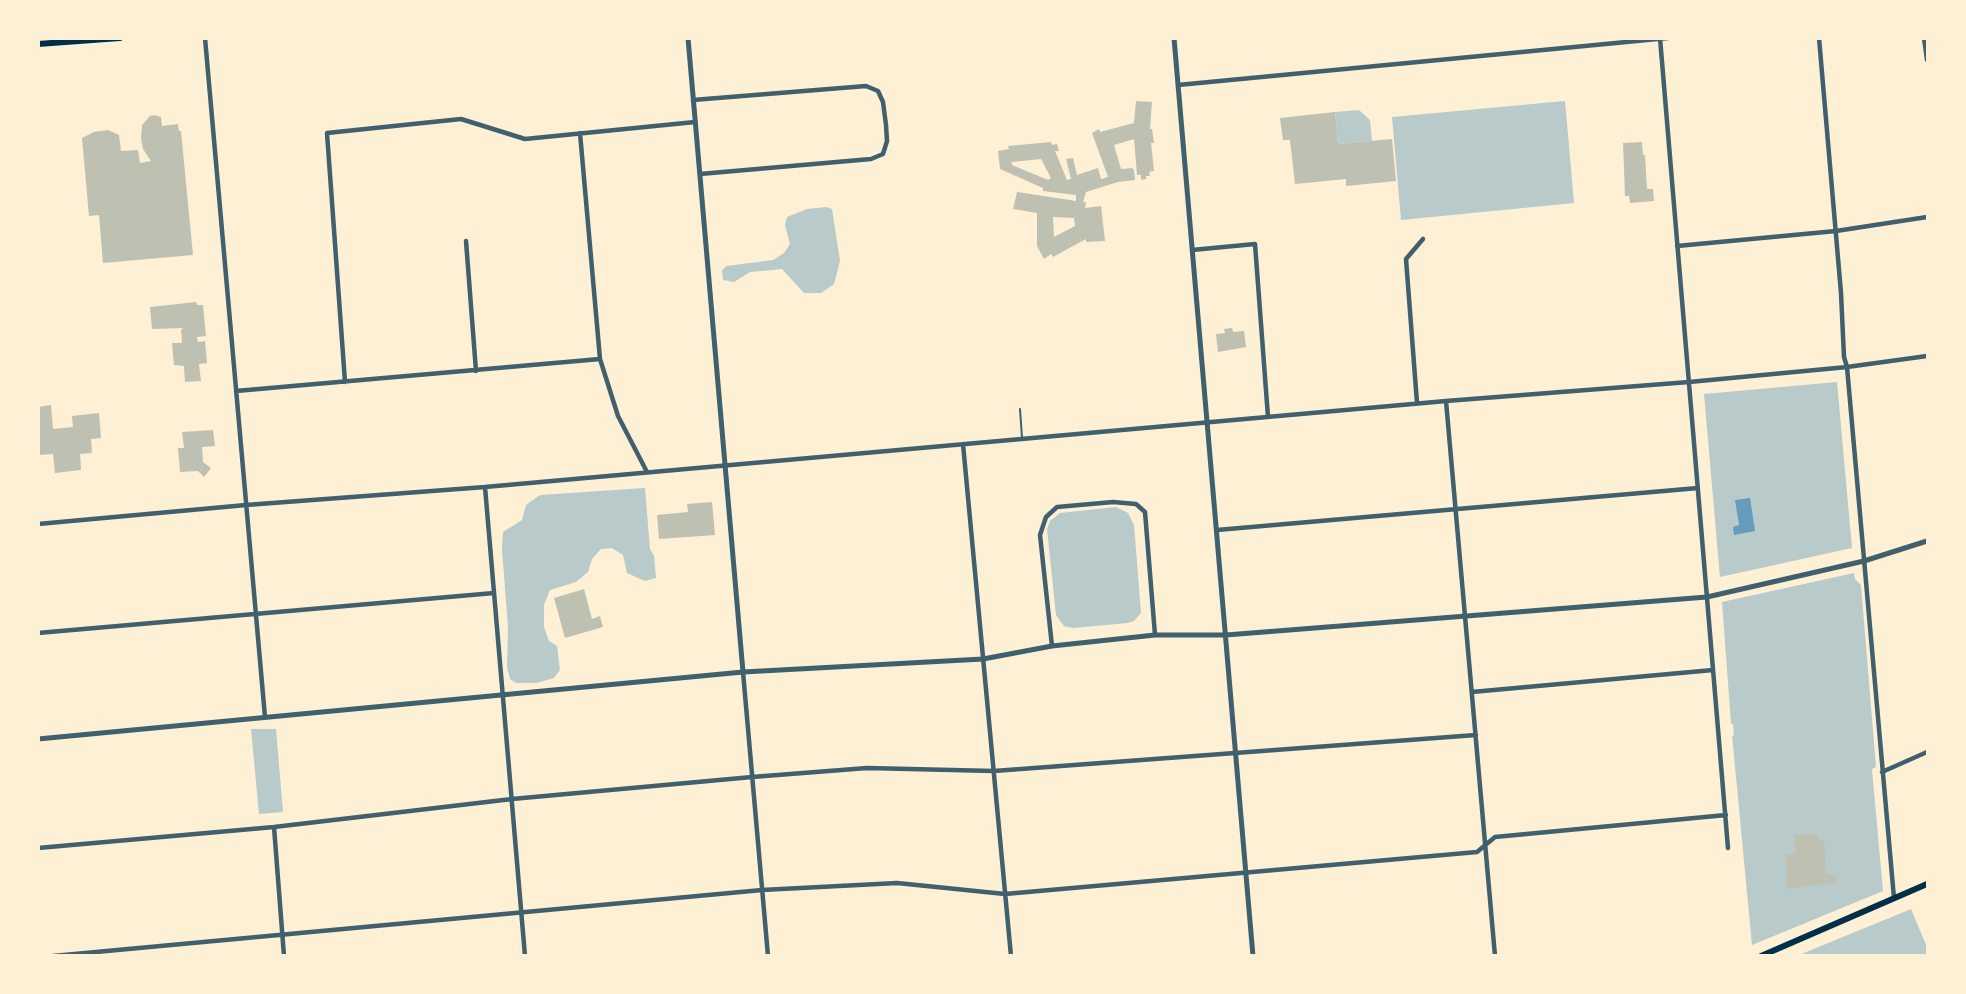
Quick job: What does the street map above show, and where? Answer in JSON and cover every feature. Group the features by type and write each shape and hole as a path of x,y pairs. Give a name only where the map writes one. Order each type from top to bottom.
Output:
{"main road":[{"path":"38,44 120,38"},
{"path":"1761,956 1927,884"}],"street":[{"path":"205,38 265,718"},
{"path":"688,38 768,956"},
{"path":"1174,38 1253,956"},
{"path":"1178,85 1668,38"},
{"path":"1819,38 1844,357 1894,898"},
{"path":"1924,38 1927,60"},
{"path":"1660,39 1728,848"},
{"path":"693,100 866,86 878,91 883,102 887,133 883,153 871,159 699,174"},
{"path":"345,383 327,133 461,119 525,139 695,122"},
{"path":"580,134 600,359 618,416 647,472"},
{"path":"1677,246 1836,231 1927,218"},
{"path":"1417,403 1406,259 1423,239"},
{"path":"466,242 476,371"},
{"path":"1192,250 1255,244 1268,417"},
{"path":"38,524 725,466 1417,403 1689,382 1847,367 1927,356"},
{"path":"236,391 600,359"},
{"path":"1446,401 1495,956"},
{"path":"963,444 1011,956"},
{"path":"485,487 525,956"},
{"path":"1217,530 1698,488"},
{"path":"1052,646 1040,535 1046,517 1057,507 1113,502 1136,504 1145,512 1155,635"},
{"path":"38,739 743,672 984,659 1052,646 1155,635 1226,635 1707,597 1864,561 1927,541"},
{"path":"38,633 494,593"},
{"path":"1472,692 1713,670"},
{"path":"38,848 274,827 512,799 752,777 867,768 994,771 1476,735"},
{"path":"1882,772 1927,752"},
{"path":"53,956 762,890 897,883 1005,894 1477,852 1495,837 1726,815"},
{"path":"274,827 284,956"}],"lane":[{"path":"1020,409 1022,439"}],"shaded area":[{"path":"1565,101 1574,203 1401,220 1392,117"},
{"path":"1359,110 1370,120 1372,141 1338,144 1335,112"},
{"path":"807,209 832,209 840,261 834,284 821,293 804,293 782,269 750,272 734,282 723,280 722,270 727,266 773,260 784,253 790,244 785,225 787,217"},
{"path":"1837,382 1852,548 1720,577 1704,394"},
{"path":"645,488 650,549 654,556 656,578 645,581 627,573 623,555 612,548 601,549 592,559 588,572 576,582 550,590 544,605 544,627 549,641 557,646 560,670 554,678 536,683 516,683 510,679 507,667 508,627 503,532 522,520 526,505 540,495"},
{"path":"1116,507 1128,513 1134,525 1141,613 1128,623 1073,628 1064,626 1056,615 1047,529 1050,521 1060,513"},
{"path":"1854,573 1855,579 1861,585 1876,767 1872,769 1883,891 1752,945 1722,602"},
{"path":"251,729 276,729 283,812 259,814"},
{"path":"1911,909 1927,947 1927,955 1799,955"}],"water":[{"path":"1750,498 1755,531 1734,535 1733,527 1739,525 1735,500"}],"building":[{"path":"1136,101 1152,102 1150,129 1154,143 1151,143 1154,171 1149,172 1150,176 1146,176 1146,179 1141,180 1141,175 1137,175 1134,139 1114,145 1121,169 1132,168 1135,180 1118,182 1086,192 1083,202 1086,202 1085,208 1101,206 1105,241 1086,242 1086,239 1044,259 1037,246 1037,213 1013,209 1017,192 1076,201 1076,195 1043,191 1043,188 1000,169 998,151 1009,149 1008,146 1051,142 1052,145 1057,144 1059,151 1055,151 1067,180 1071,179 1066,159 1073,158 1077,175 1098,168 1101,179 1108,177 1092,133 1099,129 1100,132 1134,123","holes":["1041,159 1051,178 1048,180 1012,165 1012,162","1053,217 1074,218 1075,226 1054,237"]},
{"path":"1335,112 1338,144 1392,139 1396,181 1346,186 1346,179 1295,184 1290,140 1283,140 1280,118"},
{"path":"154,115 161,117 162,126 178,124 181,131 193,255 103,263 99,215 89,216 82,138 94,132 108,130 119,135 121,151 138,150 140,163 151,161 143,149 141,139 142,125"},
{"path":"1642,142 1647,189 1653,189 1654,201 1630,203 1629,196 1625,196 1623,143"},
{"path":"196,302 197,305 203,305 206,336 197,337 198,342 205,341 207,363 199,364 201,381 185,382 184,366 174,365 172,343 182,343 183,328 152,329 150,307"},
{"path":"1232,328 1233,332 1244,331 1246,347 1218,352 1216,334 1225,333 1224,329"},
{"path":"51,405 53,429 73,427 72,416 99,413 101,438 91,439 92,453 80,454 81,470 55,473 53,454 38,455 38,407"},
{"path":"213,430 215,446 202,447 203,462 211,468 204,477 198,471 180,472 178,448 184,448 182,432"},
{"path":"712,502 715,535 659,539 657,515 688,512 687,504"},
{"path":"584,589 592,619 600,616 603,627 565,638 554,598"},
{"path":"1816,834 1820,841 1824,841 1826,874 1836,875 1836,882 1787,889 1786,855 1796,854 1794,835"}]}
